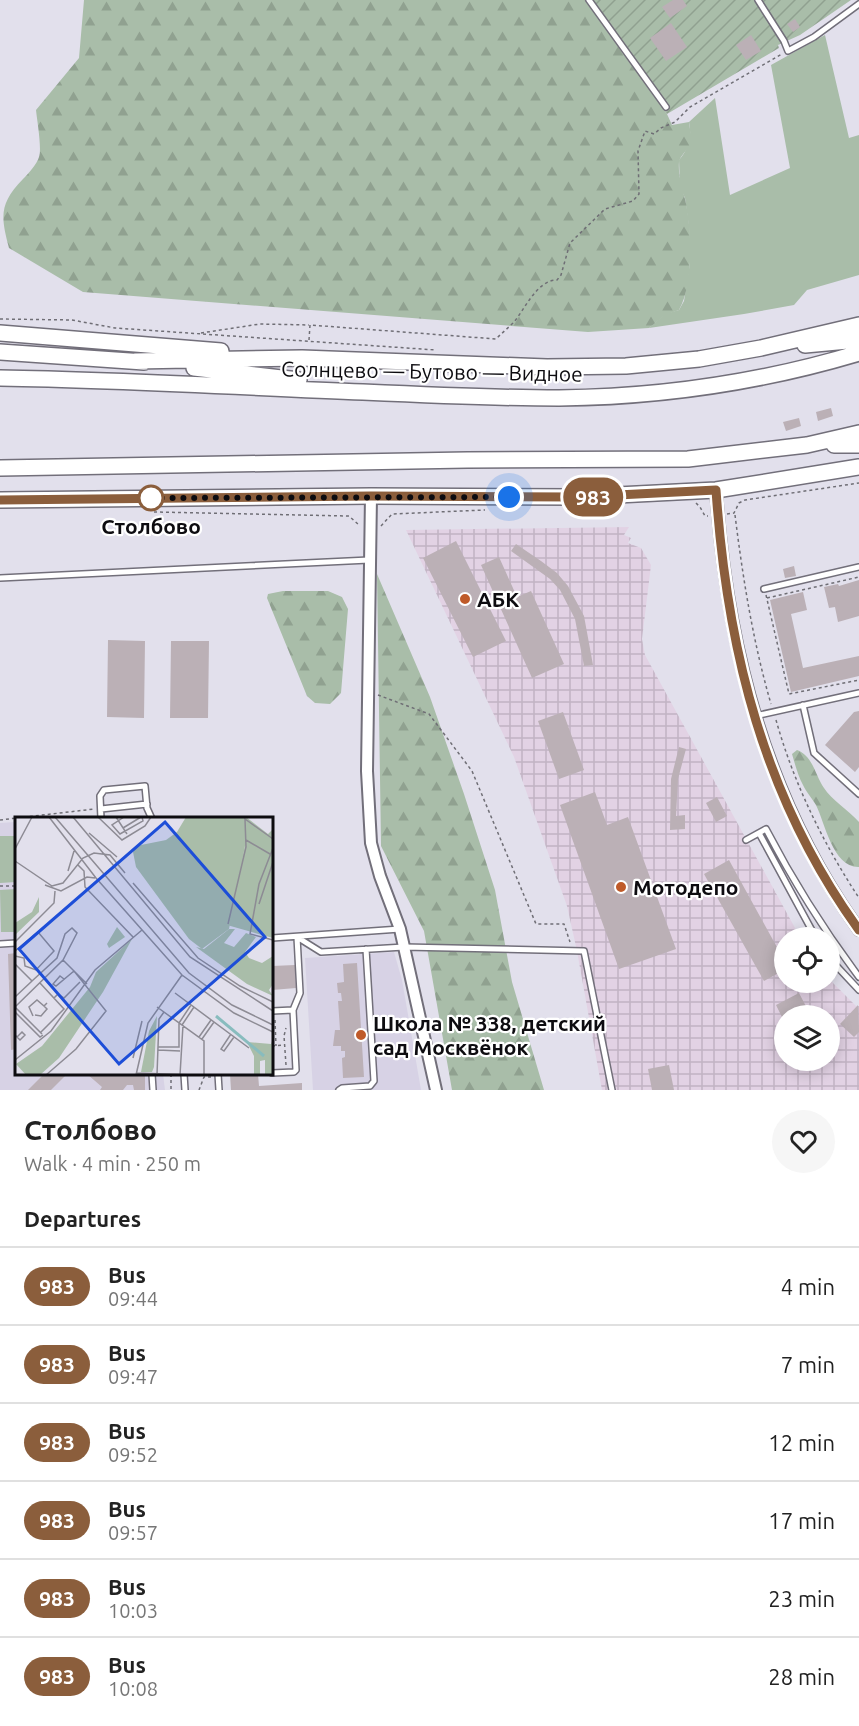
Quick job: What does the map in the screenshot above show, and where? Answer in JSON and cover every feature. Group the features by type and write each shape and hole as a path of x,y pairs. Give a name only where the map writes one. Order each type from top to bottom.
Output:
{"main road":[{"path":"0,333 302,358 547,367 626,366 699,359 761,348 859,325"},
{"path":"761,348 833,344 859,340"},
{"path":"0,352 135,361 417,394"},
{"name":"Солнцево — Бутово — Видное","path":"0,378 560,398 663,391 756,377 859,354"},
{"path":"135,361 302,358"},
{"path":"0,468 467,460 688,459 807,445 859,433"},
{"path":"807,445 859,446"},
{"path":"0,500 371,496 578,497 716,490 773,483 859,467"}],"street":[{"path":"716,490 720,551 729,615 740,666 755,716 777,782 791,815 834,893 859,930"},
{"path":"371,496 367,771 371,843 380,876 400,928 436,1090"}],"lane":[{"path":"589,0 666,106"},
{"path":"758,0 788,51 814,37 859,4"},
{"path":"0,578 369,560"},
{"path":"764,589 859,567"},
{"path":"755,716 859,693"},
{"path":"803,705 814,753 859,794"},
{"path":"101,817 100,796 104,790 145,786 151,817"},
{"path":"100,809 147,804"},
{"path":"746,840 766,829 823,927 859,977"},
{"path":"759,833 810,927"},
{"path":"273,938 400,928"},
{"path":"297,937 321,952 404,947 584,951 612,1090"},
{"path":"273,1073 294,1072 296,1068 292,1010 300,988 297,937"},
{"path":"0,944 15,943"},
{"path":"339,1090 370,1086 374,1082 366,949"},
{"path":"840,970 859,990"},
{"path":"273,1011 292,1010"},
{"path":"152,1075 153,1090"},
{"path":"184,1075 185,1090"},
{"path":"218,1075 219,1090"}],"path":[{"path":"196,334 260,324 310,325 496,339 514,321 535,293 551,280 557,280 561,275 570,243 606,209 633,201 639,194 638,151 645,131 654,134 675,122 690,107 788,51"},
{"path":"0,319 72,320 115,328 445,350"},
{"path":"309,340 310,325"},
{"path":"151,512 349,516 363,528"},
{"path":"766,598 859,577"},
{"path":"764,589 789,694 859,681"},
{"path":"368,692 429,714 472,771 536,924 564,924 572,951"},
{"path":"27,817 100,809"},
{"path":"0,820 15,818"},
{"path":"286,1073 284,1035 292,1010"},
{"path":"273,1011 276,1046 285,1046"},
{"path":"199,1090 204,1077 218,1075"}],"shaded area":[{"path":"629,527 624,535 631,538 628,543 641,548 651,565 642,639 645,655 795,927 774,927 774,993 840,993 840,990 856,1006 859,1006 859,1090 602,1090 567,906 514,757 406,530"},
{"path":"15,822 15,1075 163,1075 165,1090 0,1090 0,823"},
{"name":"Школа № 338, детский сад Москвёнок","path":"394,952 402,980 421,1090 313,1090 305,958"}],"green space":[{"path":"84,0 585,0 667,114 672,125 689,122 692,143 681,157 679,167 687,211 690,256 687,285 679,310 665,315 649,328 588,332 83,292 9,248 3,218 10,195 39,157 40,141 36,110 79,58"},
{"path":"585,0 851,0 800,35 778,45 779,48 667,114"},
{"path":"825,35 849,138 859,135 859,275 807,290 794,305 649,328 665,314 679,310 684,301 690,263 689,227 685,198 680,187 679,160 689,142 689,122 715,98 730,195 790,168 771,65"},
{"path":"377,574 430,697 464,794 495,890 512,982 544,1090 452,1090 424,931 381,846"},
{"path":"283,591 328,591 342,597 348,609 341,693 330,704 315,703 307,696 267,598 268,594"},
{"path":"797,750 810,761 827,792 859,822 859,867 850,865 836,853 816,805 804,788 798,774 792,754"},
{"path":"15,831 15,882 0,883 0,836 14,836"},
{"path":"15,889 15,932 1,932 0,890"}],"building":[{"path":"673,0 683,0 687,6 670,18 662,7"},
{"path":"795,19 800,27 793,32 787,24"},
{"path":"671,23 687,47 666,61 650,38"},
{"path":"751,35 761,51 746,60 736,45"},
{"path":"831,408 833,416 818,421 816,412"},
{"path":"799,418 801,426 786,431 783,422"},
{"name":"АБК","path":"456,541 506,641 473,657 423,558"},
{"path":"516,544 557,573 568,586 584,616 593,665 584,666 575,619 560,590 550,579 511,551"},
{"path":"499,557 517,597 531,591 564,664 532,678 481,565"},
{"path":"794,566 796,576 785,578 783,569"},
{"path":"859,580 859,616 838,622 835,607 829,608 824,587 838,584 839,586"},
{"path":"803,592 807,610 791,614 803,668 859,656 859,676 791,692 770,600"},
{"path":"108,640 145,641 144,718 107,717"},
{"path":"171,641 209,641 208,718 170,718"},
{"path":"859,711 859,767 855,772 825,745 854,712"},
{"path":"563,712 584,770 559,779 538,721"},
{"path":"679,747 686,749 678,779 676,816 685,815 685,829 670,830 671,779"},
{"name":"Мотодепо","path":"595,792 607,825 628,817 676,949 619,969 560,805"},
{"path":"717,797 727,816 716,822 706,803"},
{"path":"729,860 774,942 774,976 764,981 704,874"},
{"path":"15,953 15,1049 11,1050 8,954"},
{"path":"357,963 364,1077 343,1078 342,1058 345,1057 345,1051 341,1051 341,1046 333,1046 335,1030 340,1030 338,1001 342,1001 337,983 344,982 343,964"},
{"path":"295,965 296,988 273,990 273,966"},
{"path":"799,993 805,1005 776,1005"},
{"path":"858,1005 859,1032 854,1037 840,1024"},
{"path":"669,1065 674,1090 652,1090 648,1069"},
{"path":"43,1075 66,1075 51,1090 28,1090"},
{"path":"88,1075 145,1075 145,1090 134,1090 133,1085 127,1085 123,1090 100,1090 102,1087"},
{"path":"230,1075 258,1075 259,1086 302,1083 302,1090 231,1090"}],"bus line":[{"name":"983","path":"0,500 371,496 578,497 716,490 720,551 729,615 740,666 755,716 777,782 791,815 834,893 859,930"}],"place":[{"name":"Столбово","path":"151,498"},
{"name":"АБК","path":"465,599"},
{"name":"Мотодепо","path":"621,887"},
{"name":"Школа № 338, детский сад Москвёнок","path":"361,1035"}],"route":[{"path":"151,498 509,497"}]}
